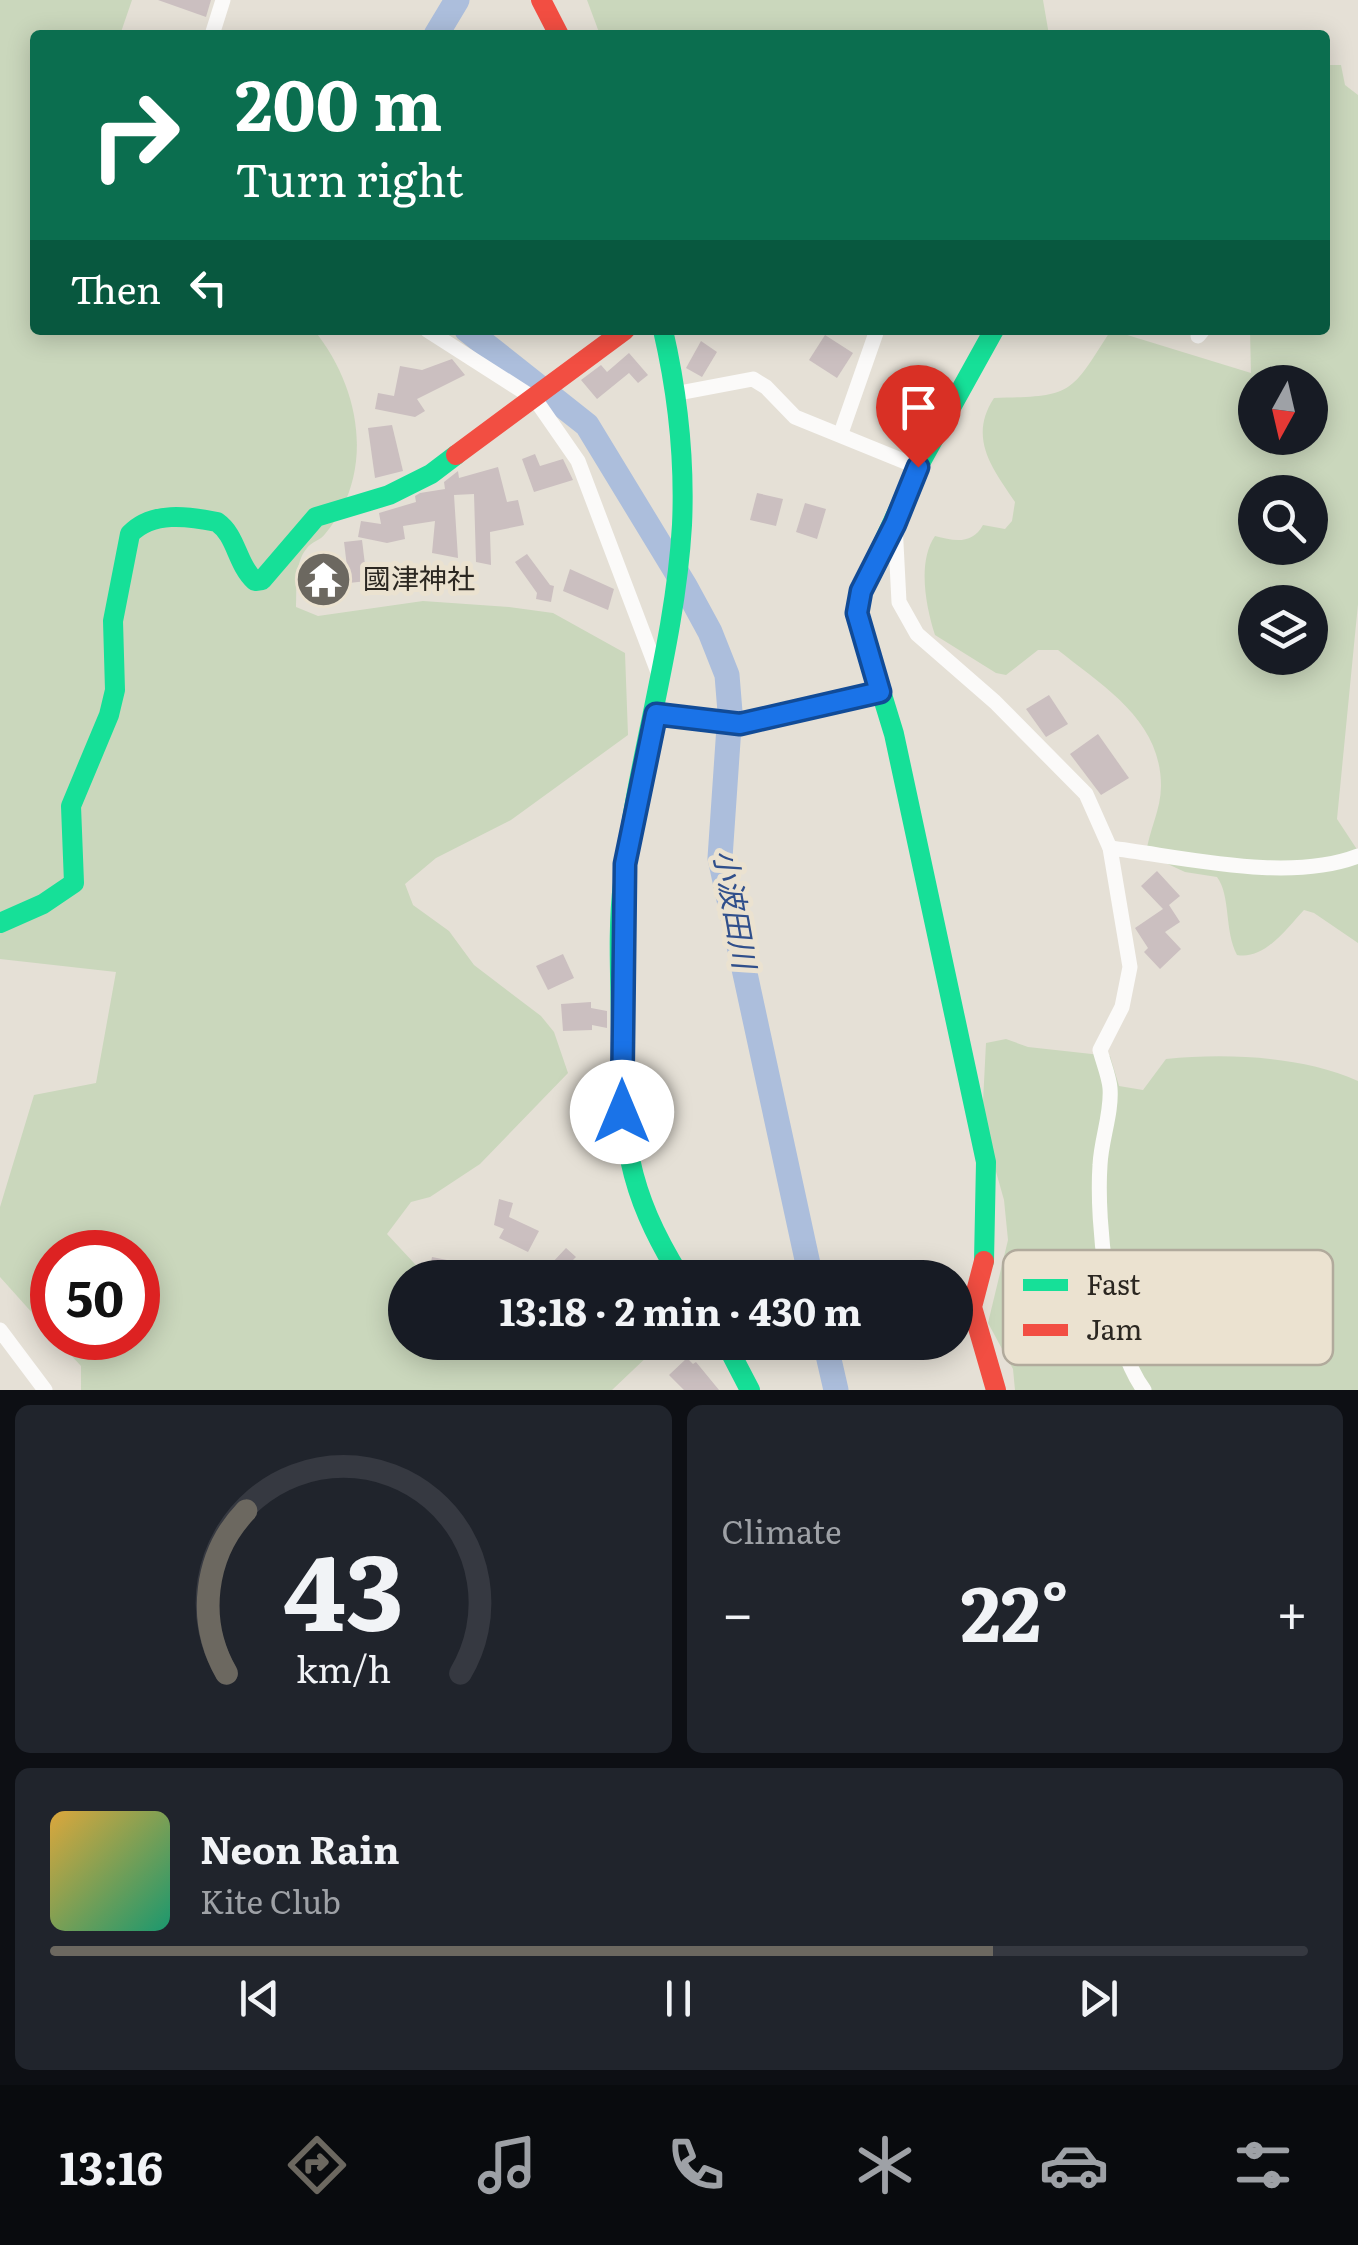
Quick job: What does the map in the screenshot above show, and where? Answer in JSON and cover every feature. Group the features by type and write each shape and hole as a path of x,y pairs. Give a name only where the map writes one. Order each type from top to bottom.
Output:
{"street":[{"path":"214,30 223,0"},
{"path":"541,0 556,30"},
{"path":"436,335 543,392 578,461 661,680"},
{"path":"0,923 43,904 74,883 71,806 112,702 113,621 130,534 138,524 152,518 202,516 217,520 229,530 246,574 255,581 262,580 296,534 315,518 389,495 418,476 432,474 618,335"},
{"path":"664,335 684,429 679,552 656,714 625,864 621,1134 629,1178 649,1229 669,1260"},
{"path":"841,433 874,335"},
{"path":"991,335 918,467 861,591 857,613 894,734 986,1162 984,1268 972,1307 996,1390"},
{"path":"679,393 753,379 795,417 918,467"},
{"path":"895,524 899,602 918,634 995,702 1086,794 1110,848 1130,966 1122,1007 1100,1050 1110,1087 1100,1166 1105,1250"},
{"path":"656,714 740,724 880,692"},
{"path":"1110,848 1278,868 1341,863 1358,856"},
{"path":"0,1330 46,1390"},
{"path":"734,1360 750,1390"},
{"path":"1130,1365 1144,1390"}],"green space":[{"path":"0,0 132,0 122,30 30,30 30,335 317,335 343,378 352,404 356,458 341,510 300,561 296,607 318,616 423,601 553,613 625,653 628,735 511,820 436,858 405,884 413,905 449,931 474,965 541,1016 554,1032 568,1073 480,1164 430,1197 411,1202 387,1234 411,1260 388,1260 388,1360 644,1360 612,1390 81,1390 81,1366 75,1360 160,1360 160,1230 30,1230 30,1310 0,1277 0,1207 34,1095 96,1083 116,972 0,959"},
{"path":"587,0 1043,0 1048,30 598,30"},
{"path":"1330,65 1341,65 1345,85 1358,95 1358,604 1337,819 1358,851 1358,943 1304,910 1266,948 1237,955 1217,877 1185,872 1146,854 1161,786 1151,742 1127,707 1058,650 1038,650 1006,675 996,673 935,635 926,598 925,571 935,536 968,539 983,525 1005,529 1012,521 1015,502 991,465 983,440 986,413 994,398 1040,396 1066,388 1086,368 1108,335 1127,335 1238,369 1238,455 1328,455 1328,365 1251,365 1250,335 1330,335"},
{"path":"1006,1039 1028,1047 1110,1056 1119,1086 1143,1090 1166,1059 1189,1057 1289,1061 1358,1081 1358,1390 1015,1390 1011,1365 1333,1365 1333,1250 1006,1250 1004,1200 987,1140 983,1102 986,1043"},
{"path":"1003,1261 1003,1351 988,1323"}],"building":[{"path":"158,0 211,0 206,17"},
{"path":"825,335 853,353 837,378 809,360"},
{"path":"701,341 717,352 702,377 686,368"},
{"path":"629,353 648,375 638,383 629,373 597,399 581,380 601,365 607,372"},
{"path":"452,359 465,375 417,399 425,411 415,417 375,409 378,393 394,396 400,366 422,370"},
{"path":"392,425 403,471 375,478 368,428"},
{"path":"535,454 540,466 563,459 573,480 534,492 522,459"},
{"path":"498,467 507,502 518,500 524,525 490,532 491,565 476,562 474,494 454,495 458,558 432,553 435,521 403,526 405,539 387,543 358,537 361,521 381,524 379,513 416,502 415,496 420,493 445,489 444,482 458,471 459,478"},
{"path":"757,493 783,499 776,526 750,520"},
{"path":"805,503 826,509 817,539 796,532"},
{"path":"362,540 367,581 349,583 344,542"},
{"path":"527,554 554,586 551,602 536,599 537,593 515,562"},
{"path":"570,569 614,589 608,610 563,591"},
{"path":"1049,695 1068,724 1046,737 1026,709"},
{"path":"1098,734 1129,778 1101,795 1070,754"},
{"path":"1157,871 1180,896 1169,905 1180,922 1165,932 1181,949 1160,969 1144,952 1148,948 1135,928 1163,909 1141,886"},
{"path":"563,954 574,978 548,990 536,966"},
{"path":"591,1002 591,1008 607,1011 607,1028 592,1025 592,1030 563,1031 561,1004"},
{"path":"499,1199 513,1203 509,1217 539,1231 528,1252 499,1238 504,1229 494,1225"},
{"path":"566,1248 576,1257 573,1260 555,1260"},
{"path":"685,1360 696,1362 719,1390 684,1390 669,1375"}],"waterway":[{"name":"小波田川","path":"439,30 457,0"},
{"name":"小波田川","path":"473,335 587,425 685,586 727,675 730,712 720,858 807,1260"},
{"name":"小波田川","path":"829,1360 836,1390"}],"traffic: fast":[{"path":"664,335 679,427 682,525 672,615 629,838 620,939 623,1103 630,1161 648,1216 670,1260"},
{"path":"984,1261 986,1162 894,734 857,613 861,591 918,467 991,335"},
{"path":"0,923 43,904 74,883 71,806 109,715 115,690 113,621 130,534 160,519 183,517 217,522 229,535 249,574 255,581 262,580 316,517 389,495 431,474 456,455"},
{"path":"734,1360 750,1390"}],"traffic: jam":[{"path":"541,0 556,30"},
{"path":"456,455 618,335"},
{"path":"984,1261 972,1307 996,1390"}],"place":[{"name":"國津神社","path":"324,579"}],"route":[{"path":"622,1112 625,864 656,714 740,724 880,692 857,613 861,591 918,467"}]}
